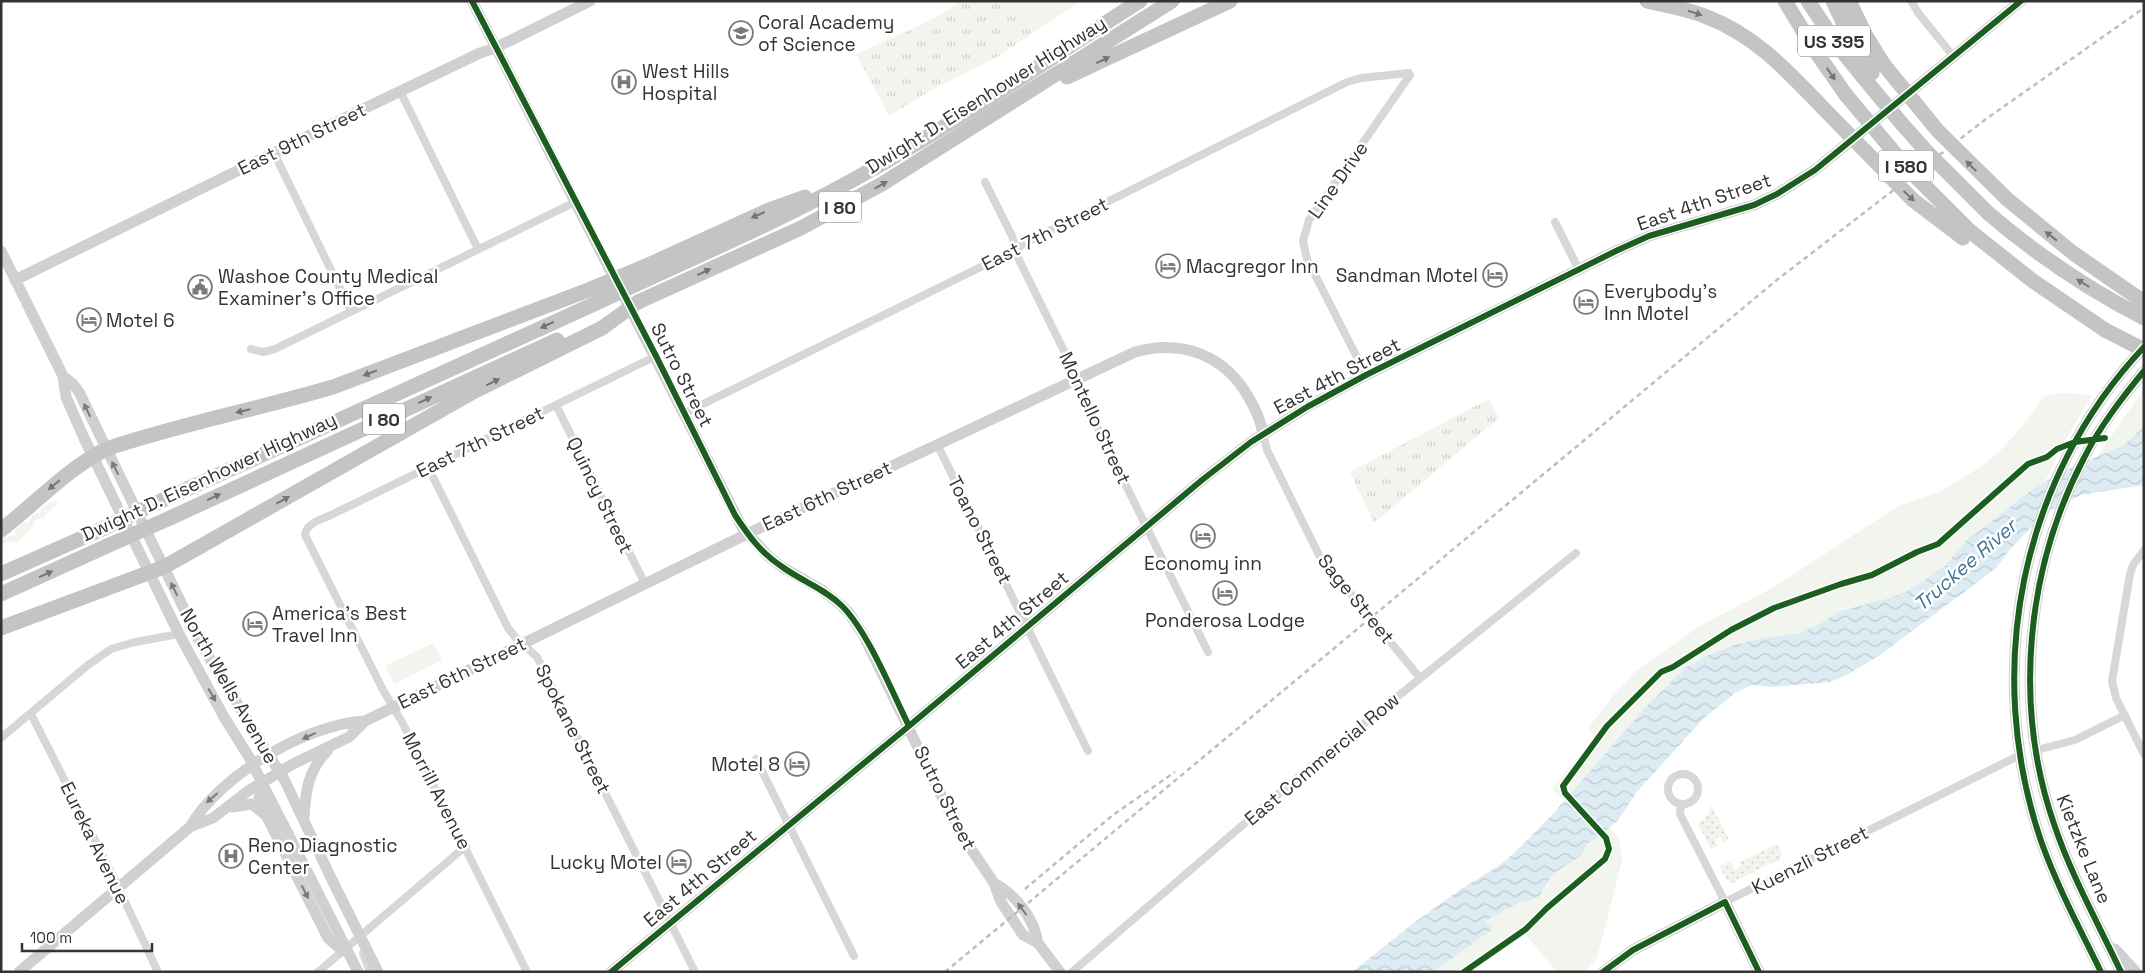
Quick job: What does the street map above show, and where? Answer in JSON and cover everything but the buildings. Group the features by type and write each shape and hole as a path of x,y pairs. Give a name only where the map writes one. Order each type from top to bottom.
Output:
{"highway":[{"path":"1116,16 1130,1"},
{"name":"Dwight D. Eisenhower Highway","path":"1,574 592,305 649,271 772,222 838,189 922,139 1140,1"},
{"name":"Dwight D. Eisenhower Highway","path":"1,594 600,324 638,302 801,228 909,168 1172,1"},
{"path":"1012,103 1230,1"},
{"path":"1647,1 1705,16 1747,37 1776,60 1913,200 2105,330 2144,348"},
{"path":"1775,1 1816,52"},
{"name":"US 395","path":"1785,1 1816,52"},
{"name":"US 395","path":"1808,1 1838,46 1873,72"},
{"path":"1833,1 1854,43 1873,72 2007,199 2134,302"},
{"path":"1849,1 1866,36 1873,72"},
{"name":"I 580","path":"1816,52 1846,95 1967,235"},
{"name":"I 580","path":"1873,72 1902,124 1949,175 1988,213 2050,261 2134,302 2144,318"},
{"path":"1,530 56,483 99,452 196,422 289,400 333,386 591,288 649,271"},
{"path":"1,628 157,570 474,392 600,324"}],"main road":[{"name":"Sutro Street","path":"472,1 656,356 735,515 747,534 782,567 822,590 849,613 864,636 963,837 994,883 1010,893 1030,920 1036,931 1038,943 1060,972"},
{"name":"East 9th Street","path":"15,280 274,152 590,1"},
{"name":"East 4th Street","path":"611,972 1202,480 1263,434 1366,375 1578,268 1649,236 1724,215 1777,194 1815,170 2021,1"},
{"name":"North Wells Avenue","path":"1,251 63,376 66,397 99,452 157,570 279,772 378,972"},
{"name":"East 6th Street","path":"190,827 200,824 225,810 262,782 279,772 349,736 365,721 747,534 1135,352 1146,349 1174,347 1187,349 1215,360 1235,377 1244,389 1260,417 1263,434"},
{"name":"Kietzke Lane","path":"2101,972 2060,888 2041,839 2020,755 2015,704 2016,636 2028,559 2036,529 2053,484 2082,428 2118,376 2144,348"},
{"name":"Kietzke Lane","path":"2122,972 2067,859 2053,823 2036,750 2030,685 2032,638 2038,592 2047,549 2060,510 2091,445 2108,418 2144,371"},
{"name":"North Wells Avenue","path":"157,570 179,634 222,713 253,764 358,972"},
{"path":"2015,704 2022,713 2028,745 2036,750"},
{"name":"East 6th Street","path":"19,972 190,827 205,804 253,764 328,727 365,721"},
{"path":"304,821 305,801 310,775 321,757 332,745"},
{"path":"2020,755 2027,761 2037,785 2044,790"},
{"path":"262,782 259,800 267,817 328,938 343,951"},
{"path":"225,810 237,805 252,804 267,817"},
{"path":"1725,902 1759,972"},
{"name":"Kuenzli Street","path":"1603,972 1633,950 1725,902"},
{"path":"2079,927 2094,972"},
{"path":"2101,930 2123,960 2136,972"}],"street":[{"path":"1911,1 1918,14 1954,57"},
{"name":"East 7th Street","path":"685,413 1346,82 1361,78 1409,72"},
{"name":"Line Drive","path":"1366,375 1307,259 1303,241 1309,220 1410,75 1409,72"},
{"path":"400,91 478,249"},
{"path":"274,152 352,311"},
{"name":"Montello Street","path":"984,182 1012,236 1019,260 1070,363 1082,396 1208,652"},
{"path":"250,349 263,352 275,349 575,202"},
{"path":"1555,222 1578,268"},
{"name":"East 7th Street","path":"305,531 312,524 656,356"},
{"name":"Quincy Street","path":"556,405 645,584"},
{"name":"Sage Street","path":"1263,434 1267,450 1319,555 1420,678"},
{"name":"Toano Street","path":"937,444 1028,625 1088,751"},
{"name":"Spokane Street","path":"428,467 508,628 537,657 695,972"},
{"name":"Morrill Avenue","path":"305,531 305,535 466,846 527,972"},
{"path":"2144,550 2133,565 2130,574 2113,671 2114,689 2144,754"},
{"name":"East Commercial Row","path":"1072,972 1310,767 1576,553"},
{"path":"1,738 111,649 135,642 179,634"},
{"name":"Eureka Avenue","path":"31,714 158,972"},
{"path":"2036,750 2075,740 2125,715"},
{"name":"Kuenzli Street","path":"1725,902 2020,755"},
{"path":"756,759 854,956"},
{"path":"1682,774 1689,775 1695,779 1698,792 1695,799 1689,804 1681,804 1671,798 1668,793 1671,780 1682,774"},
{"path":"1681,804 1680,814 1725,902"},
{"path":"318,972 466,846"},
{"path":"357,939 370,972"},
{"path":"343,951 366,972"}],"green space":[{"path":"958,1 1016,1 1034,32 999,56 931,90 889,116 856,54 927,22 952,7"},
{"path":"1016,1 1081,1 1034,32"},
{"path":"2144,389 2144,427 2122,446 2096,458"},
{"path":"2062,393 2092,395 2066,439 2045,482 1970,536 1945,566 1911,589 1896,596 1837,612 1825,621 1798,634 1768,637 1719,651 1685,668 1643,710 1565,801 1552,789 1595,737 1588,728 1635,672 1698,627 1774,587 1898,506 1939,492 1979,468 1999,452 2021,428 2044,396"},
{"path":"1489,399 1499,418 1374,523 1350,472"},
{"path":"54,501 58,502 57,505 44,518 34,520 34,525 18,542 7,542 1,548 1,541 5,537 15,535 15,531 21,524 29,522 33,514 40,513 42,507"},
{"path":"433,643 442,660 394,684 385,666"},
{"path":"1711,805 1729,839 1723,842 1720,836 1715,839 1718,846 1711,849 1698,824 1708,815"},
{"path":"1608,827 1619,838 1622,861 1597,958 1584,972 1557,972 1524,933 1467,972 1433,972 1480,938 1487,920 1519,903 1530,901 1547,887 1554,873 1576,859 1587,843 1597,839"},
{"path":"1777,844 1782,854 1779,861 1773,862 1734,883 1728,881 1725,877 1720,866 1730,861 1735,870 1742,866 1740,862"}],"water":[{"name":"Truckee River","path":"2144,427 2144,485 2081,495 2051,510 2012,547 1995,569 1880,655 1847,675 1830,682 1772,687 1752,685 1735,693 1703,719 1636,793 1618,820 1597,839 1588,843 1581,855 1554,873 1539,896 1530,901 1519,903 1487,920 1485,922 1493,927 1491,930 1433,972 1352,972 1415,922 1512,855 1553,814 1643,710 1685,668 1706,656 1735,645 1768,637 1798,634 1825,621 1837,612 1896,596 1911,589 1945,566 1970,536 1978,532 2030,491 2057,474 2122,446"}],"railway":[{"path":"945,972 1778,279 1986,119 2144,8"},
{"path":"1025,889 1113,815 1175,772"}],"cycle path":[{"path":"472,1 656,356 735,515 767,555 789,571 828,594 852,617 870,646 909,726"},
{"path":"611,972 909,726 1202,480 1251,442 1307,407 1366,375 1618,250 1649,236 1754,205 1777,194 1815,170 2021,1"},
{"path":"2101,972 2069,907 2041,841 2024,776 2015,710 2015,644 2024,579 2042,516 2067,456 2102,399 2144,347"},
{"path":"2121,972 2068,862 2054,824 2041,779 2033,732 2030,685 2032,638 2038,591 2049,545 2064,501 2097,435 2144,371"},
{"path":"1464,972 1526,929 1547,908 1605,859 1609,849 1606,838 1565,793 1563,786 1607,726 1661,672 1673,667 1731,630 1774,608 1872,575 1917,552 1938,544 2028,464 2047,457 2057,449 2075,442 2105,438"},
{"path":"1603,972 1633,950 1725,902 1759,972"}],"place":[{"name":"Coral Academy of Science","path":"741,33"},
{"name":"West Hills Hospital","path":"624,82"},
{"name":"Macgregor Inn","path":"1168,266"},
{"name":"Sandman Motel","path":"1495,275"},
{"name":"Washoe County Medical Examiner’s Office","path":"200,287"},
{"name":"Everybody's Inn Motel","path":"1586,302"},
{"name":"Motel 6","path":"89,320"},
{"name":"Economy inn","path":"1203,536"},
{"name":"Ponderosa Lodge","path":"1225,593"},
{"name":"America's Best Travel Inn","path":"255,624"},
{"name":"Motel 8","path":"797,764"},
{"name":"Reno Diagnostic Center","path":"231,856"},
{"name":"Lucky Motel","path":"679,862"}]}
